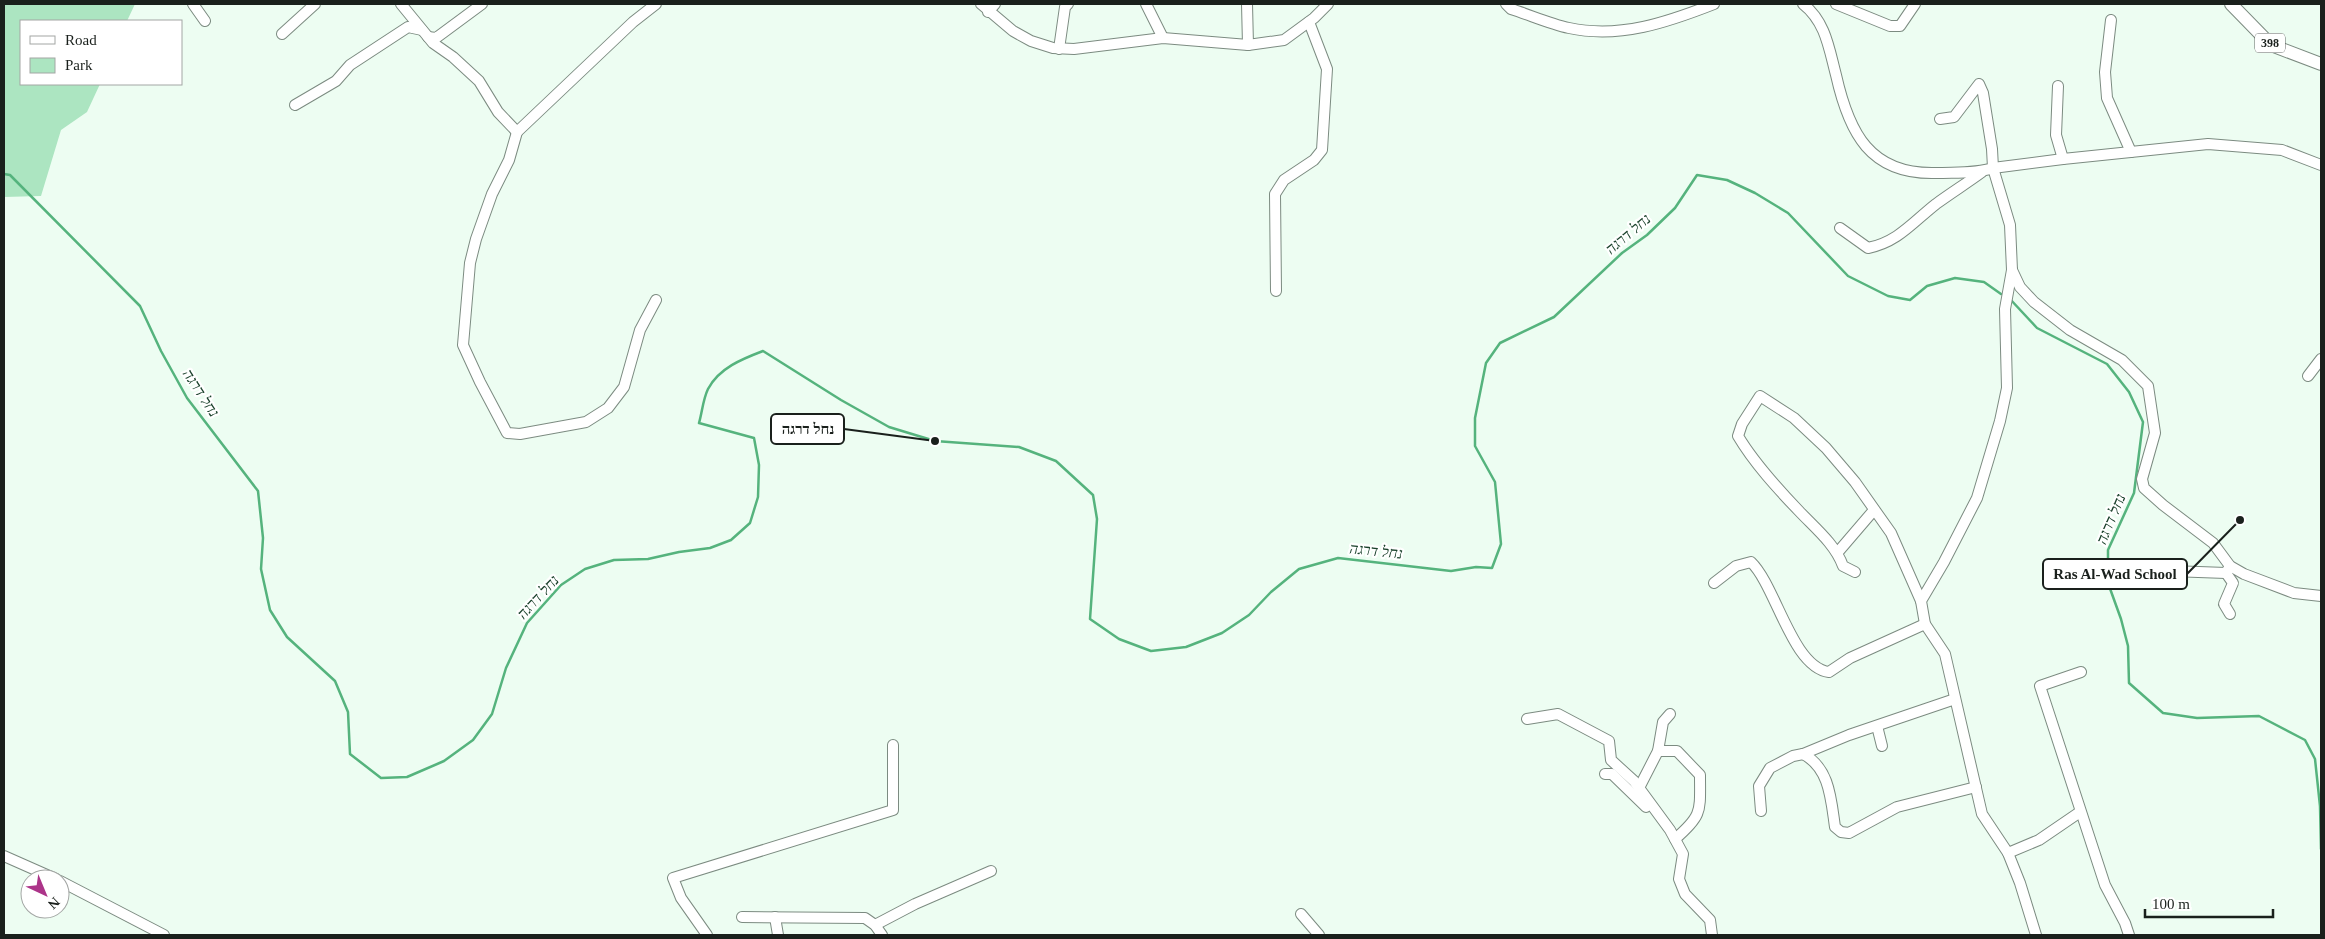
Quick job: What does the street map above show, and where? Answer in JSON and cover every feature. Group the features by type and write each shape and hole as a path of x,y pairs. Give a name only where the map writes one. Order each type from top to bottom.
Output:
{"main road":[{"name":"398","path":"2231,4 2271,45 2321,64"}],"street":[{"path":"193,4 205,21"},
{"path":"282,34 316,4"},
{"path":"402,4 425,34 479,81 498,112 517,132"},
{"path":"295,105 336,81 350,65 408,27 436,38 482,4"},
{"path":"656,4 633,22 517,132 509,160 492,194 476,239 470,264 463,345 507,433 520,434 586,422 608,408 624,388 640,330 656,300"},
{"path":"981,4 991,8 1013,31 1031,41 1059,49 1074,50 1163,38 1248,45 1284,40 1309,22 1328,4"},
{"path":"1059,49 1065,7 1068,4"},
{"path":"1146,4 1163,38"},
{"path":"1247,4 1248,45"},
{"path":"1506,4 1511,9 1570,28 1598,31 1630,30 1673,20 1714,4"},
{"path":"1836,4 1890,26 1900,26 1915,4"},
{"path":"1808,5 1819,21 1828,41 1836,77 1851,125 1872,153 1900,171 1919,174 1982,172"},
{"path":"2111,20 2105,72 2107,98 2131,152"},
{"path":"1276,292 1275,194 1284,180 1314,160 1322,150 1327,69 1309,22"},
{"path":"1921,601 1944,562 1976,498 2000,421 2008,388 2005,310 2012,270 2010,225 1993,168 1983,93 1979,84 1954,117 1940,119"},
{"path":"2058,86 2056,135 2063,159"},
{"path":"1840,228 1868,248 1884,244 1898,237 1938,203 1982,172 1993,168 2208,144 2282,150 2321,165"},
{"path":"2012,270 2020,287 2034,302 2070,330 2122,360 2148,386 2155,433 2142,478 2144,488 2213,543 2233,582 2224,604 2230,614"},
{"path":"2308,376 2321,359"},
{"path":"1855,572 1843,566 1838,552 1796,508 1746,449 1738,436 1742,424 1760,396 1794,418 1826,448 1855,482 1891,533 1921,601 1925,624 1945,654 1982,814 2008,853 2036,935"},
{"path":"1838,552 1874,510"},
{"path":"1714,583 1736,566 1751,562 1759,570 1784,624 1813,666 1821,671 1830,672 1850,658 1925,624"},
{"path":"2143,579 2171,571 2228,570 2294,593 2321,596"},
{"path":"2081,672 2040,686 2105,885 2125,923 2129,935"},
{"path":"1761,811 1759,786 1770,768 1793,756 1955,699"},
{"path":"1527,720 1558,714 1609,740 1611,760 1639,788 1670,830 1683,854 1679,879 1685,894 1710,920 1712,935"},
{"path":"1639,788 1658,751 1663,722 1670,714"},
{"path":"1877,726 1882,746"},
{"path":"707,935 681,898 673,878 893,810 893,745"},
{"path":"1658,751 1677,751 1700,775 1701,805 1697,816 1692,824 1675,839"},
{"path":"1803,754 1814,760 1829,785 1835,827 1841,832 1849,833 1897,807 1976,787"},
{"path":"1605,774 1612,774 1645,805 1659,825 1670,830"},
{"path":"2008,853 2039,840 2080,812"},
{"path":"4,856 33,869"},
{"path":"876,925 915,904 991,871"},
{"path":"70,886 164,935"},
{"path":"1301,914 1318,935"},
{"path":"742,917 865,918 876,925 882,935"},
{"path":"775,917 778,935"}],"green space":[{"path":"4,4 135,4 127,20 20,20 20,85 100,85 87,112 61,130 41,196 4,197"}],"waterway":[{"name":"נחל דרגה","path":"4,174 10,175 140,306 161,351 187,398 258,491 263,538 261,569 270,610 287,637 335,681 348,712 350,754 381,778 407,777 444,761 473,740 492,714 506,668 527,623 561,585 585,569 614,560 648,559 710,548 731,540 750,523 758,497 759,465 754,438 699,423 706,393 718,375 739,361 763,351 841,400 889,427 935,441 1019,447 1056,461 1093,495 1097,519 1090,619 1119,639 1151,651 1186,647 1222,633 1249,615 1271,592 1299,569 1338,558 1451,571 1476,567 1492,568 1501,544 1495,482 1475,446 1475,418 1486,363 1500,343 1554,317 1622,253 1647,235 1675,208 1697,175 1727,180 1755,193 1788,213 1848,276 1888,296 1910,300 1927,286 1955,278 1984,282 2001,294"},
{"name":"נחל דרגה","path":"2010,299 2037,328 2107,364 2129,392 2143,422 2134,493 2108,550 2108,583 2128,646 2129,683 2163,713 2197,718 2259,716 2305,740 2315,759 2320,806 2321,849"}],"place":[{"name":"נחל דרגה","path":"935,441"},
{"name":"Ras Al-Wad School","path":"2240,520"}]}
